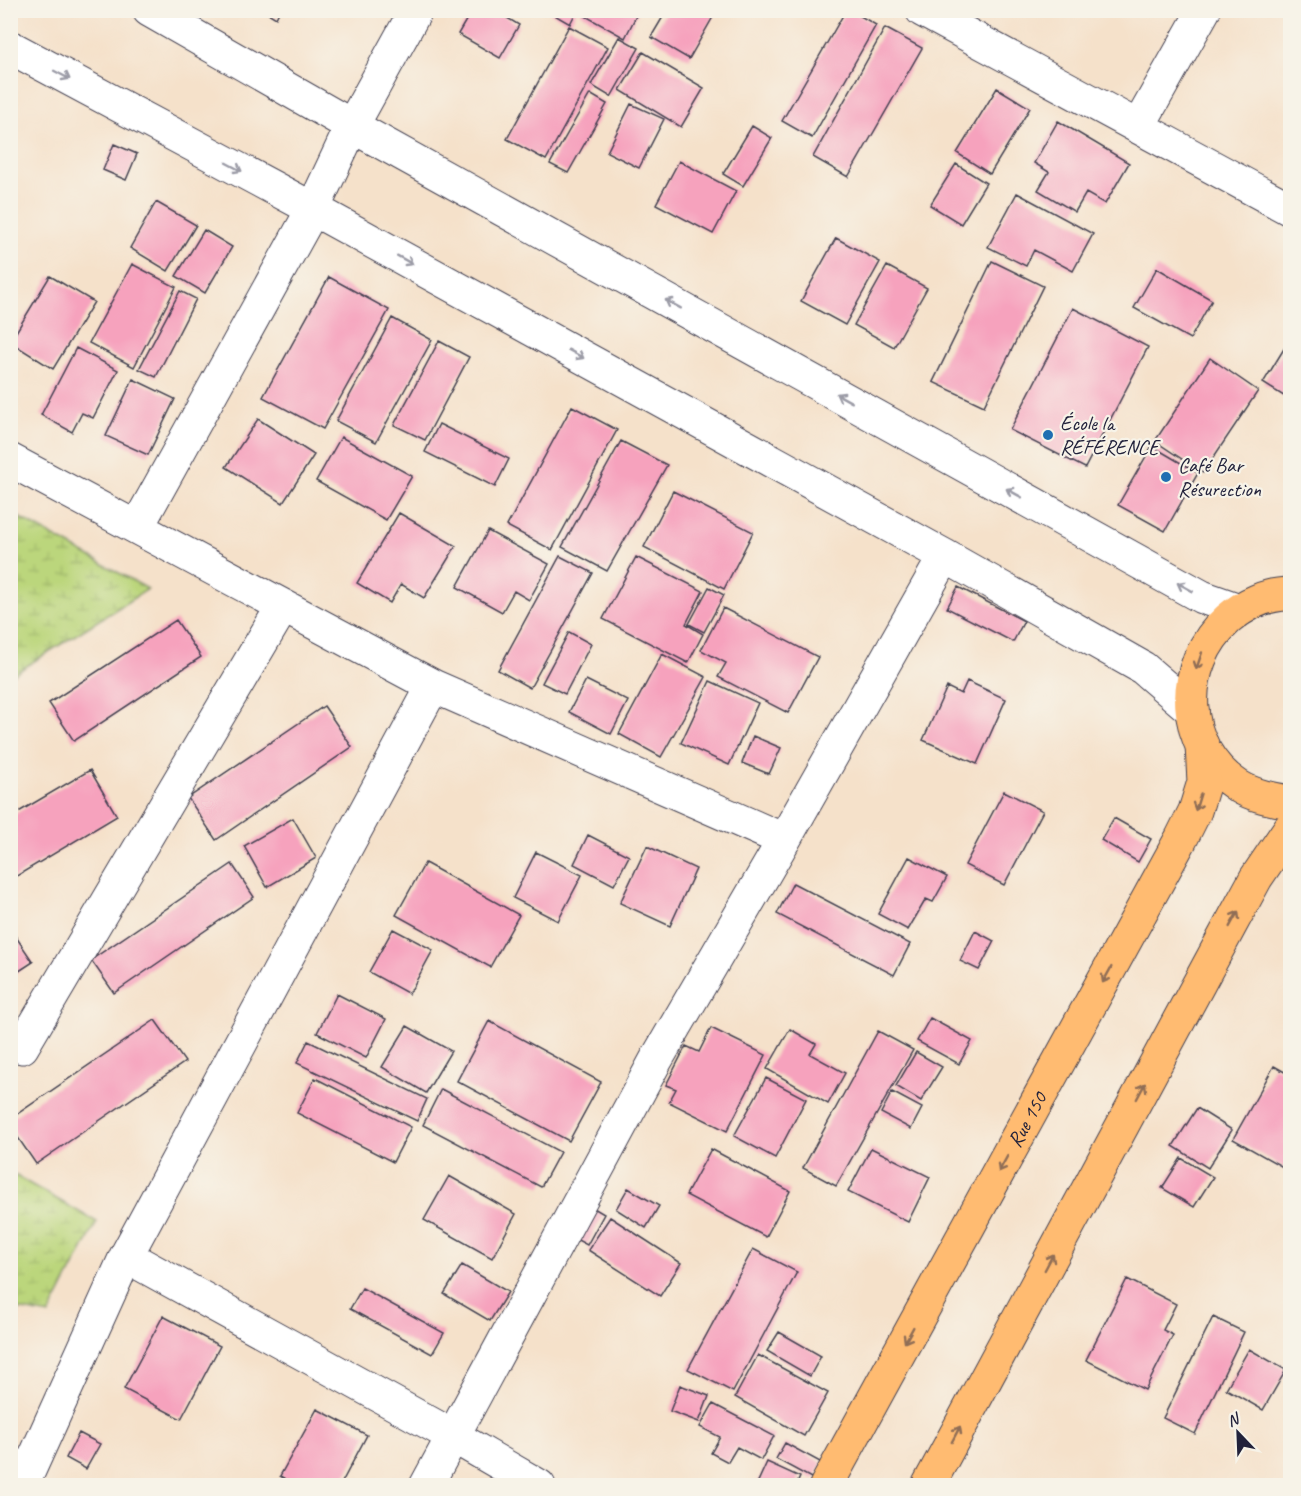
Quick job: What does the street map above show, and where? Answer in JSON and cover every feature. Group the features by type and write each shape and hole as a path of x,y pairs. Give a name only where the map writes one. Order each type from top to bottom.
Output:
{"main road":[{"path":"1286,590 1239,610 1217,629 1200,654 1192,681 1192,710 1202,745 1217,768 1239,786 1264,798 1290,802"},
{"name":"Rue 150","path":"826,1485 1191,821 1204,782 1202,745"},
{"path":"928,1485 1231,924 1257,878 1290,828"}],"street":[{"path":"149,10 352,126 1202,597 1239,610"},
{"path":"137,527 313,209 352,126 416,10"},
{"path":"922,10 1290,209"},
{"path":"1138,127 1204,10"},
{"path":"10,47 313,209 945,556 1143,668 1192,710"},
{"path":"10,460 433,686 784,840"},
{"path":"426,1485 656,1060 945,556"},
{"path":"22,1047 283,606"},
{"path":"22,1485 126,1256 433,686"},
{"path":"126,1256 539,1485"}],"green space":[{"path":"11,513 148,589 11,676"},
{"path":"11,1173 97,1222 49,1315 11,1308"}],"building":[{"path":"263,10 280,10 276,18"},
{"path":"447,10 467,10 462,19"},
{"path":"472,10 494,10 519,25 500,58 458,34"},
{"path":"546,10 577,10 570,24"},
{"path":"582,10 639,10 625,38 580,13"},
{"path":"667,10 717,10 689,59 651,37"},
{"path":"846,10 876,25 812,138 782,121"},
{"path":"569,26 608,47 546,160 507,139"},
{"path":"885,28 922,48 848,177 813,157"},
{"path":"619,37 639,48 611,97 591,85"},
{"path":"643,52 704,88 681,127 620,90"},
{"path":"997,88 1030,108 990,174 957,153"},
{"path":"590,94 607,104 568,173 550,164"},
{"path":"631,104 664,119 639,168 607,152"},
{"path":"1058,121 1129,163 1105,204 1086,193 1075,212 1038,190 1049,172 1034,163"},
{"path":"752,126 772,138 743,186 723,174"},
{"path":"114,144 137,154 126,180 103,170"},
{"path":"679,161 736,191 713,234 656,204"},
{"path":"956,164 986,183 961,224 930,205"},
{"path":"1017,193 1093,234 1073,271 1034,250 1026,266 988,247"},
{"path":"156,202 196,225 168,271 130,248"},
{"path":"204,230 232,247 205,293 176,276"},
{"path":"836,238 880,262 845,325 801,301"},
{"path":"992,261 1043,286 984,406 933,382"},
{"path":"132,264 176,287 134,367 89,343"},
{"path":"887,266 927,288 894,347 854,325"},
{"path":"1157,268 1212,300 1190,339 1134,308"},
{"path":"50,276 94,302 53,369 10,342"},
{"path":"329,277 389,310 323,429 263,397"},
{"path":"180,291 196,299 156,377 139,369"},
{"path":"1073,308 1148,347 1085,468 1010,430"},
{"path":"392,318 432,340 376,442 336,421"},
{"path":"1290,339 1290,400 1263,383"},
{"path":"439,341 469,357 425,440 394,425"},
{"path":"76,348 118,370 93,418 82,413 72,432 41,415"},
{"path":"1210,358 1258,391 1203,473 1155,441"},
{"path":"133,379 175,399 148,455 106,436"},
{"path":"572,406 617,430 552,550 507,526"},
{"path":"258,419 314,455 283,503 226,467"},
{"path":"439,424 509,459 495,487 425,452"},
{"path":"341,437 412,476 386,520 316,481"},
{"path":"621,441 667,465 607,571 562,547"},
{"path":"1152,446 1198,473 1165,531 1118,505"},
{"path":"673,491 753,532 724,589 644,547"},
{"path":"399,513 456,546 424,598 401,584 390,603 357,583"},
{"path":"488,531 549,564 529,600 514,591 502,612 457,587"},
{"path":"560,556 593,573 530,688 498,670"},
{"path":"636,557 703,591 686,624 703,634 688,663 603,619"},
{"path":"709,587 724,595 704,632 689,624"},
{"path":"958,587 1024,621 1013,642 947,608"},
{"path":"723,608 818,657 788,713 718,677 726,663 701,650"},
{"path":"176,620 201,657 74,741 49,703"},
{"path":"569,632 591,644 565,694 542,683"},
{"path":"662,654 706,677 661,757 619,734"},
{"path":"586,680 628,701 611,734 569,712"},
{"path":"710,681 758,703 729,765 681,743"},
{"path":"967,681 1006,699 977,764 923,740 947,687 961,694"},
{"path":"324,706 352,747 216,840 188,798"},
{"path":"753,736 781,748 769,774 742,763"},
{"path":"90,770 117,816 10,880 10,817"},
{"path":"1004,791 1043,811 1004,885 965,865"},
{"path":"293,818 316,858 267,887 244,846"},
{"path":"1114,818 1151,839 1138,862 1101,840"},
{"path":"588,835 629,856 614,885 574,864"},
{"path":"647,846 696,869 670,926 620,903"},
{"path":"536,852 582,875 558,921 513,898"},
{"path":"909,857 947,877 933,902 926,899 908,930 878,914"},
{"path":"425,863 519,915 490,967 396,915"},
{"path":"232,864 254,897 114,993 91,960"},
{"path":"793,883 910,944 894,975 777,914"},
{"path":"10,928 33,962 10,977"},
{"path":"393,929 433,950 409,994 369,972"},
{"path":"975,931 994,941 979,970 960,961"},
{"path":"337,994 386,1019 366,1058 317,1033"},
{"path":"930,1018 972,1041 959,1064 917,1041"},
{"path":"155,1020 185,1062 36,1164 10,1126 10,1119"},
{"path":"489,1021 601,1082 569,1141 457,1081"},
{"path":"407,1026 451,1051 426,1093 382,1067"},
{"path":"711,1028 766,1055 727,1131 669,1102 676,1089 666,1085 686,1046 699,1052"},
{"path":"790,1029 816,1044 810,1054 845,1073 828,1104 767,1069"},
{"path":"878,1031 913,1050 836,1186 803,1168"},
{"path":"308,1041 427,1099 417,1121 297,1063"},
{"path":"916,1052 942,1067 921,1101 896,1086"},
{"path":"1274,1066 1290,1075 1290,1171 1233,1139"},
{"path":"315,1078 411,1127 393,1162 297,1113"},
{"path":"766,1078 806,1099 775,1158 734,1136"},
{"path":"441,1089 560,1152 541,1187 423,1125"},
{"path":"892,1092 922,1108 911,1129 881,1113"},
{"path":"1197,1108 1232,1130 1208,1168 1173,1146"},
{"path":"871,1148 930,1177 908,1222 848,1192"},
{"path":"711,1149 790,1191 766,1237 686,1195"},
{"path":"1181,1158 1213,1177 1194,1207 1162,1188"},
{"path":"449,1176 516,1214 492,1258 424,1220"},
{"path":"628,1188 659,1206 646,1228 616,1209"},
{"path":"587,1204 604,1214 587,1245 570,1236"},
{"path":"610,1217 681,1263 660,1296 588,1250"},
{"path":"753,1249 797,1272 733,1392 688,1369"},
{"path":"462,1265 508,1292 490,1321 444,1294"},
{"path":"1127,1279 1176,1304 1163,1330 1173,1335 1145,1390 1086,1360"},
{"path":"362,1288 444,1333 432,1354 350,1309"},
{"path":"163,1316 220,1346 181,1419 124,1389"},
{"path":"1213,1317 1244,1332 1195,1434 1163,1418"},
{"path":"779,1332 821,1356 810,1376 767,1351"},
{"path":"1249,1349 1286,1370 1263,1410 1226,1389"},
{"path":"758,1355 828,1393 804,1436 735,1397"},
{"path":"680,1385 709,1396 699,1422 670,1411"},
{"path":"713,1404 774,1436 761,1460 737,1447 728,1462 711,1453 720,1437 700,1427"},
{"path":"317,1409 367,1435 340,1486 297,1486 280,1476"},
{"path":"79,1433 100,1444 86,1469 66,1458"},
{"path":"785,1443 822,1463 813,1479 776,1459"},
{"path":"767,1462 800,1477 796,1486 756,1486"}],"place":[{"name":"École la RÉFÉRENCE","path":"1048,435"},
{"name":"Café Bar Résurection","path":"1166,477"}]}
